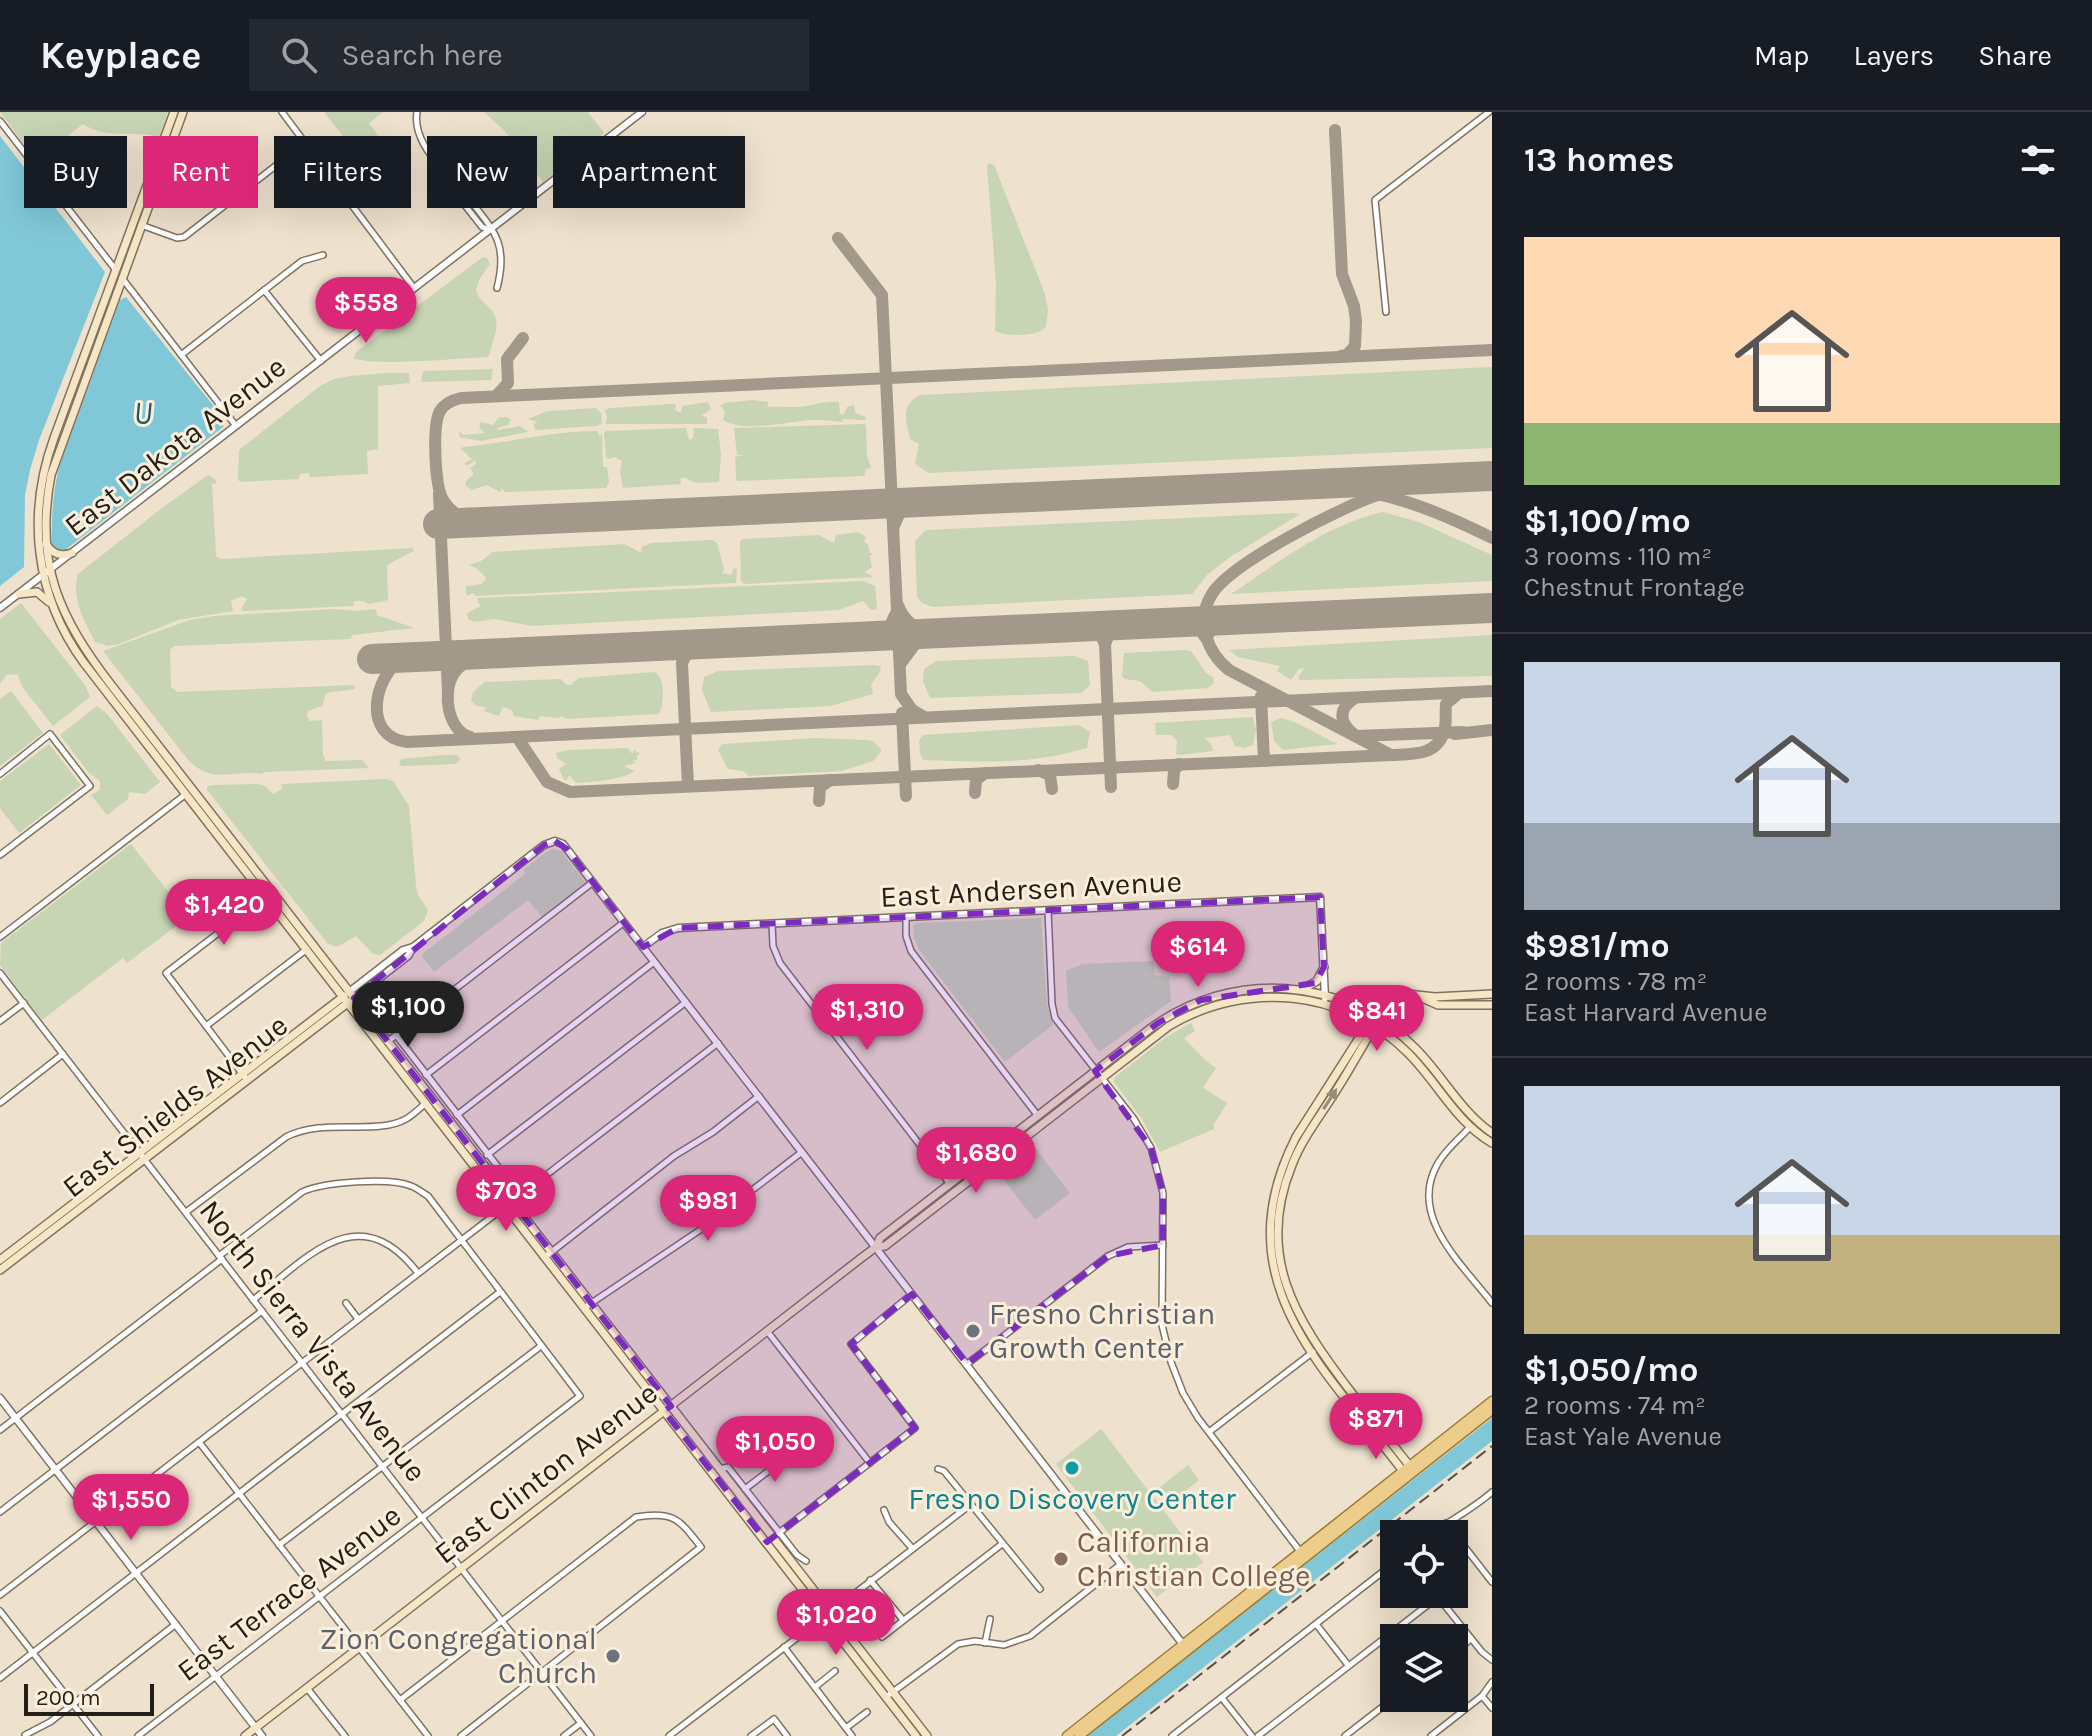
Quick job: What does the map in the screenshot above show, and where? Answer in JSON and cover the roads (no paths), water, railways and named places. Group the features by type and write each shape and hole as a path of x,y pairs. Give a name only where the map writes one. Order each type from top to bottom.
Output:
{"main road":[{"path":"165,136 174,112"},
{"path":"174,136 183,112"},
{"path":"143,195 44,467 38,517 53,607 76,652 109,689 269,895 389,1056 428,1101 667,1408 773,1538"},
{"path":"109,689 73,631 47,572 46,503 56,456 147,208"},
{"path":"122,278 120,270 129,246 131,227"},
{"path":"46,544 55,553 72,553"},
{"path":"19,594 37,592 53,607"},
{"path":"1302,990 1317,981 1324,967"},
{"path":"876,1247 885,1246 1175,1012 1201,1000 1233,991 1262,988 1302,990 1325,999"},
{"path":"1191,1014 1195,1007 1233,991"},
{"path":"1408,1471 1287,1312 1276,1279 1270,1241 1271,1210 1284,1161 1390,996 1398,993 1435,997 1492,994"},
{"path":"1416,994 1438,1005 1492,1005"},
{"path":"876,1247 880,1238 1038,1116 1098,1074 1191,1014 1233,1000 1265,996 1325,999 1353,1004 1410,1055 1470,1127 1477,1127 1492,1138"},
{"path":"348,998 420,1083 428,1101"},
{"name":"East Shields Avenue","path":"0,1270 348,998"},
{"path":"1374,1021 1418,1051 1465,1110 1492,1138"},
{"path":"389,1056 394,1056 420,1083"},
{"name":"East Shields Avenue","path":"0,1260 142,1156"},
{"path":"45,1235 68,1213 67,1208"},
{"name":"East Clinton Avenue","path":"245,1736 876,1247"},
{"path":"1067,1736 1265,1587 1492,1401"},
{"path":"667,1408 720,1469 922,1736"},
{"path":"1079,1736 1299,1550 1492,1410"},
{"path":"1265,1587 1298,1556 1299,1550"},
{"path":"890,1695 897,1712 922,1736"},
{"path":"1073,1736 1082,1724"}],"street":[{"path":"282,112 300,136"},
{"path":"417,112 420,139 460,194 466,195 488,223 499,242 503,253 497,288"},
{"name":"East Dakota Avenue","path":"0,608 642,112"},
{"path":"1386,312 1375,200 1489,112"},
{"path":"0,121 116,270"},
{"path":"141,225 177,238 184,237 274,167"},
{"path":"354,208 414,288"},
{"path":"181,355 302,261 323,255"},
{"path":"122,278 236,426"},
{"path":"264,290 321,361"},
{"path":"0,774 50,734 90,786 0,855"},
{"path":"0,937 189,792"},
{"name":"East Shields Avenue","path":"348,998 403,950 413,947 544,845 558,842 593,882"},
{"path":"387,1042 593,882 1186,1647"},
{"path":"245,1077 166,973 269,895"},
{"name":"East Andersen Avenue","path":"643,947 662,933 678,928 1320,897 1325,999"},
{"path":"1048,910 1053,1011 1059,1024 1134,1119 1151,1148 1163,1193 1162,1325 1168,1353 1183,1393 1299,1550"},
{"path":"906,917 906,936 913,954 1038,1116"},
{"path":"426,1075 623,923"},
{"path":"772,923 773,946 780,963 950,1184"},
{"path":"206,1026 309,947"},
{"path":"457,1115 654,962"},
{"name":"North Sierra Vista Avenue","path":"0,973 591,1736"},
{"path":"487,1155 686,1002"},
{"path":"0,1021 24,1003"},
{"path":"396,1035 519,1194"},
{"path":"0,1595 718,1043"},
{"path":"0,1103 63,1054"},
{"path":"548,1254 674,1156 713,1132 759,1096"},
{"path":"186,1212 300,1129 390,1125 405,1120 428,1101"},
{"path":"1470,1127 1437,1165 1429,1189 1429,1207 1439,1234 1492,1303"},
{"path":"588,1306 700,1230 802,1152"},
{"path":"0,1430 302,1192 314,1186 390,1182 410,1185 428,1196 541,1346 279,1545"},
{"path":"253,1300 323,1246 344,1238 370,1237 389,1244 401,1252 418,1273"},
{"path":"967,1364 1108,1256 1128,1247 1163,1245"},
{"path":"0,1678 500,1292"},
{"path":"773,1538 915,1428 851,1344 912,1294"},
{"path":"346,1303 358,1319"},
{"path":"0,1512 262,1311"},
{"path":"767,1331 870,1463"},
{"name":"East Terrace Avenue","path":"138,1736 580,1396 541,1346"},
{"path":"1209,1432 1315,1350"},
{"path":"0,1398 262,1736"},
{"path":"199,1442 428,1736"},
{"path":"745,1489 788,1456"},
{"path":"720,1469 728,1467 745,1489 773,1538 806,1561"},
{"path":"938,1469 944,1471 1040,1589"},
{"path":"1451,1520 1491,1494"},
{"path":"669,1736 970,1505"},
{"path":"884,1510 889,1522 912,1548"},
{"path":"400,1700 636,1517 653,1514 679,1520 701,1547 461,1736"},
{"path":"882,1637 1002,1544"},
{"path":"1468,1551 1492,1582"},
{"path":"890,1695 948,1649 967,1641 1004,1645 1030,1636 1121,1564"},
{"path":"1172,1736 1380,1574"},
{"path":"870,1580 903,1620"},
{"path":"1222,1698 1255,1736 1438,1597 1492,1660"},
{"path":"0,1611 98,1736"},
{"path":"985,1643 990,1619"},
{"path":"25,1735 38,1730 73,1705 176,1624"},
{"path":"1316,1624 1348,1665"},
{"path":"784,1647 852,1736"},
{"path":"815,1687 835,1671"},
{"path":"1431,1736 1482,1696 1492,1682"},
{"path":"307,1688 345,1736"},
{"path":"1482,1696 1492,1708"},
{"path":"1345,1736 1380,1709"},
{"path":"846,1728 867,1712"},
{"path":"751,1736 774,1719 787,1736"},
{"path":"564,1736 581,1723"}],"water":[{"path":"0,136 24,167 24,208 56,208 105,272 30,470 25,495 24,567 0,586"},
{"name":"U","path":"126,297 224,419 223,427 65,550 59,551 52,545 52,515 59,467 120,300"},
{"path":"1492,1418 1492,1441 1391,1520 1380,1520 1380,1529 1116,1736 1086,1736"}],"railway":[{"path":"1122,1736 1492,1446"}],"place":[{"name":"Fresno Christian Growth Center","path":"973,1331"},
{"name":"Fresno Discovery Center","path":"1072,1468"},
{"name":"California Christian College","path":"1061,1559"},
{"name":"Zion Congregational Church","path":"613,1656"}]}
